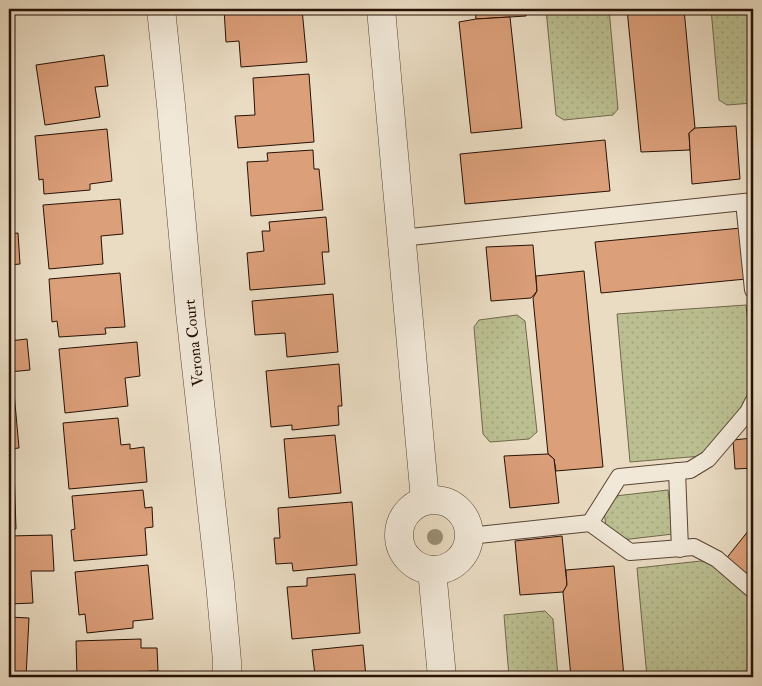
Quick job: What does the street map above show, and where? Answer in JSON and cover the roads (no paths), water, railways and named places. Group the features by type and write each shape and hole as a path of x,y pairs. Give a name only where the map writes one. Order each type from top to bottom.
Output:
{"street":[{"name":"Verona Court","path":"161,9 172,105 190,312 220,583 227,677"},
{"path":"381,9 425,500"},
{"path":"425,500 437,500 448,502 459,510 468,523 469,536 463,556 449,567 432,570 414,564 405,555 399,544 398,532 405,514 412,507 425,500"},
{"path":"432,570 442,677"}],"lane":[{"path":"401,238 749,201 753,290"},
{"path":"590,523 619,476 690,470 708,459 748,412 753,402"},
{"path":"677,471 680,549"},
{"path":"469,536 590,523 630,552 694,547 717,559 753,590"}]}
